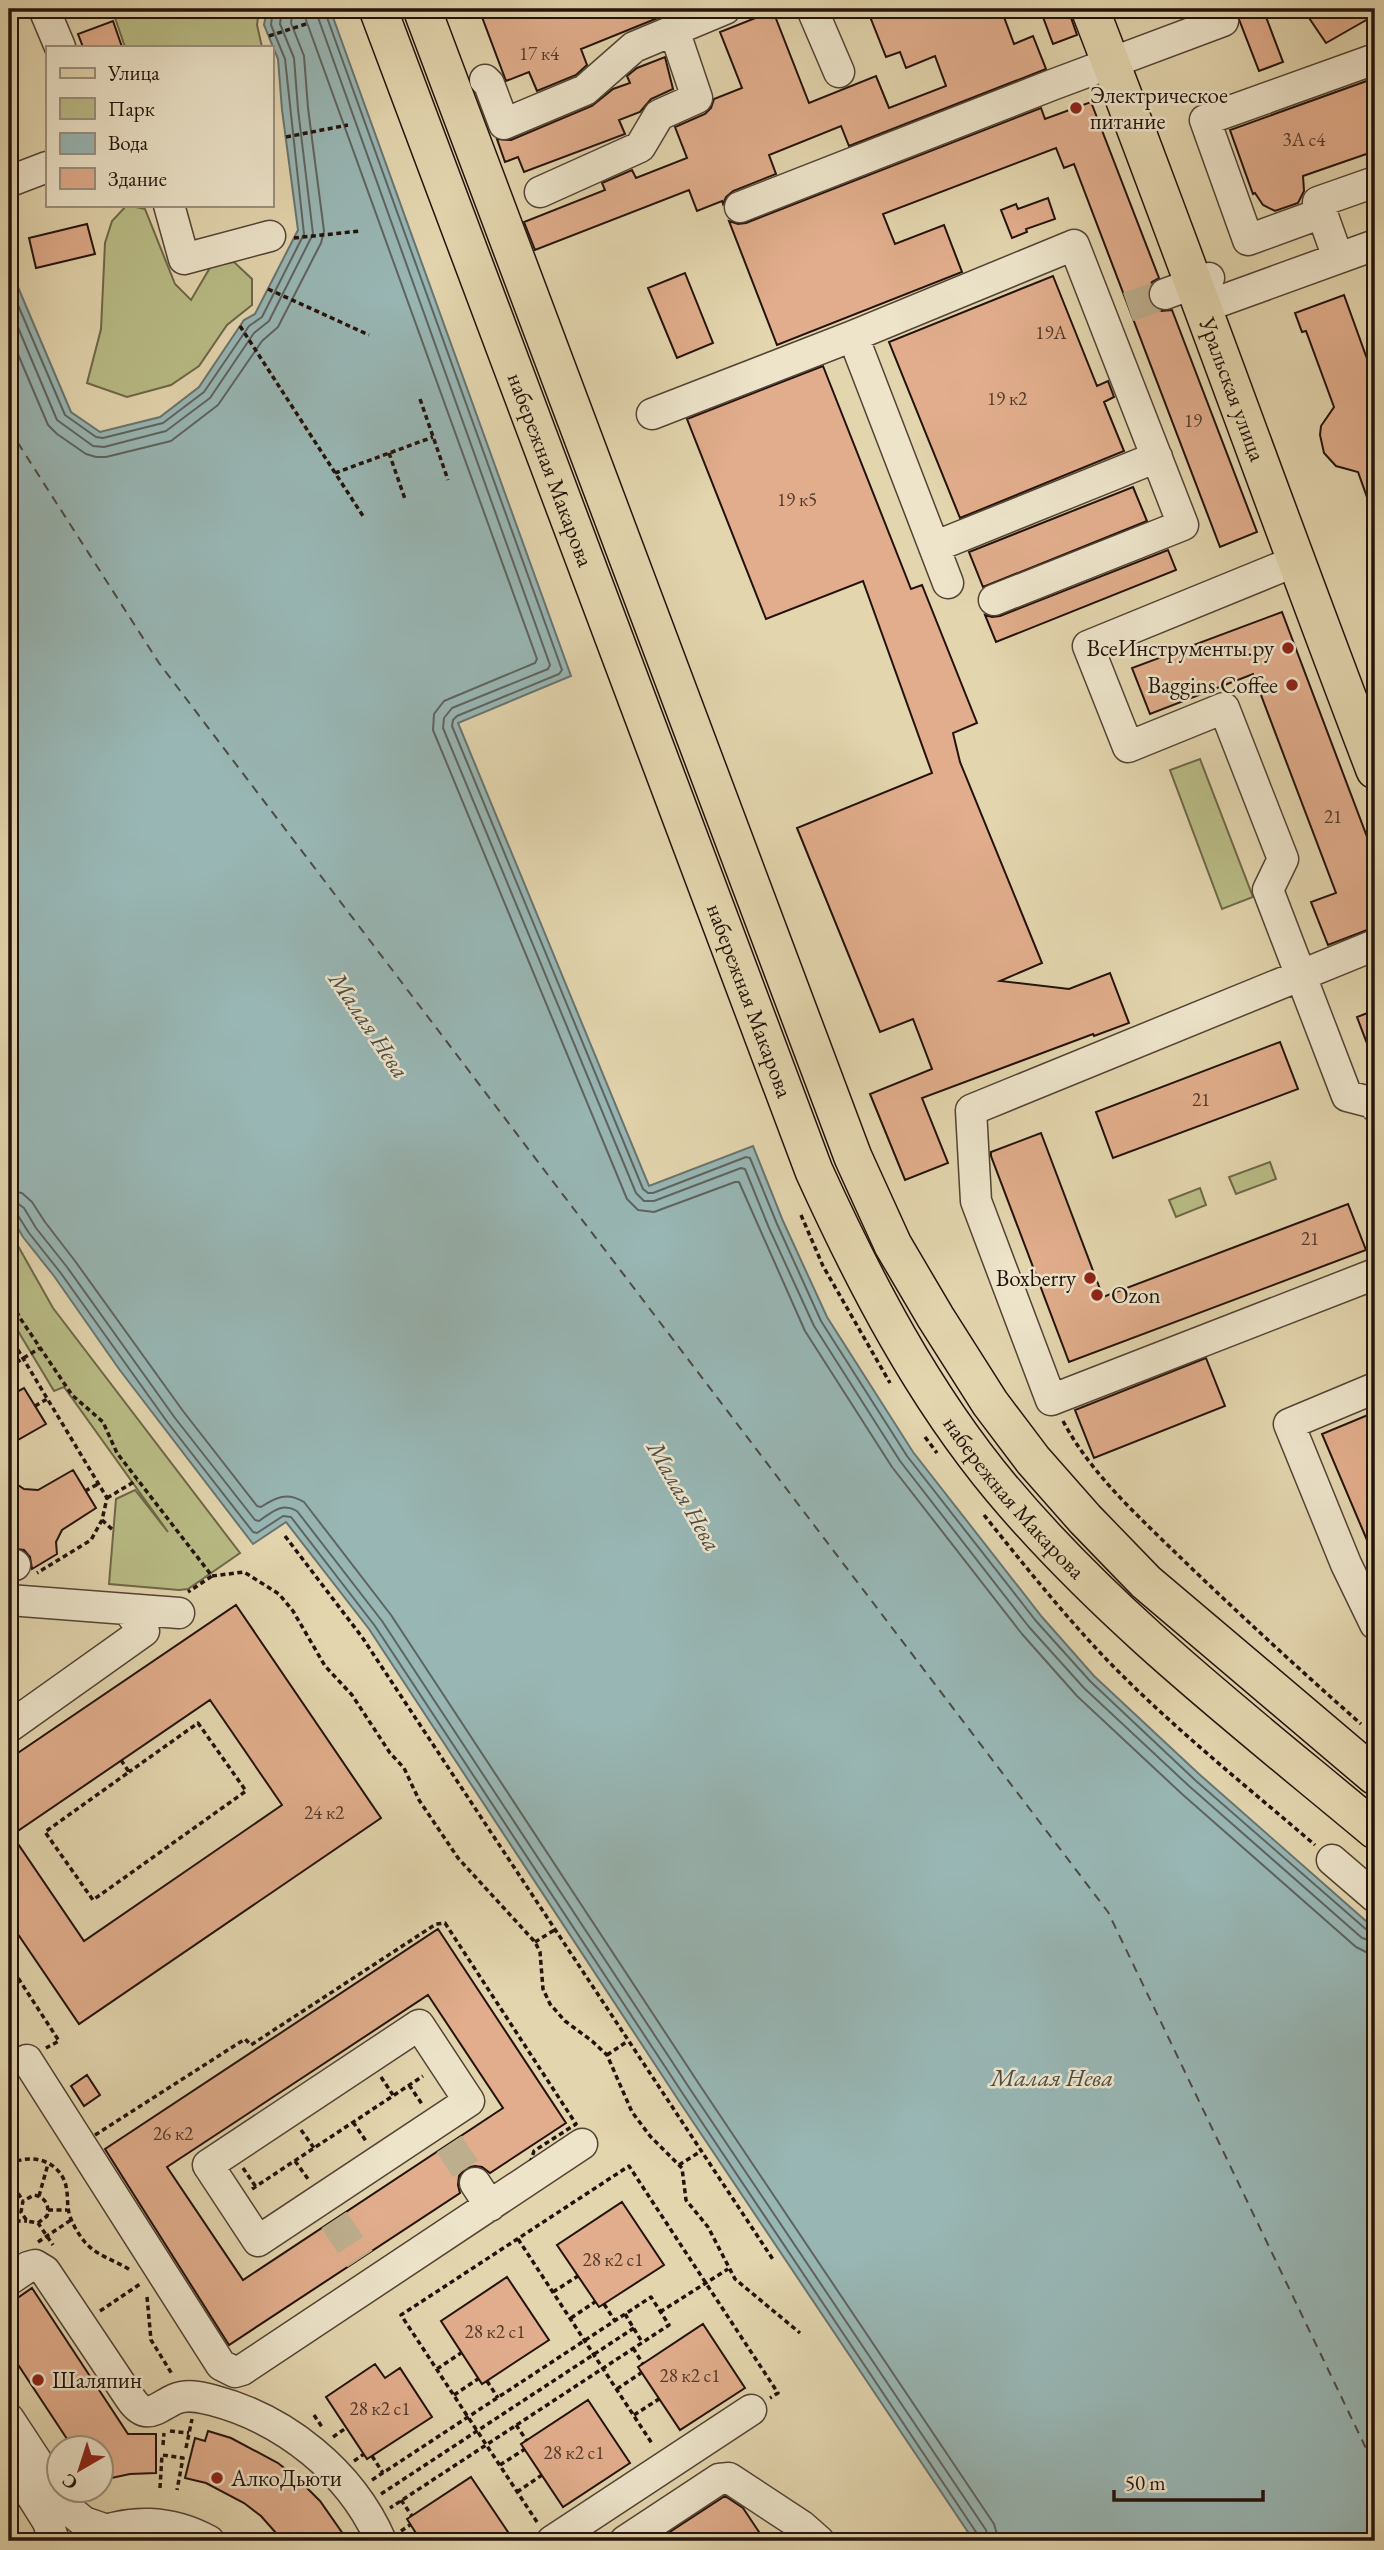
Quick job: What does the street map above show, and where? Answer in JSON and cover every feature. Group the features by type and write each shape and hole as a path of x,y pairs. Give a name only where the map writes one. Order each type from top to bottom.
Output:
{"main road":[{"name":"набережная Макарова","path":"378,9 814,1171 857,1264 900,1342 955,1428 1000,1487 1054,1548 1119,1612 1375,1830"},
{"name":"набережная Макарова","path":"422,9 853,1157 894,1245 990,1403 1033,1460 1085,1519 1146,1582 1375,1776"},
{"name":"Уральская улица","path":"1090,9 1119,60"},
{"name":"Уральская улица","path":"1108,9 1119,60 1198,293 1375,770"},
{"name":"Уральская улица","path":"1198,293 1375,713"}],"street":[{"path":"44,9 60,46"},
{"path":"485,80 504,124 585,90 634,47 724,9"},
{"path":"812,9 839,72"},
{"path":"740,207 1223,21"},
{"path":"540,192 640,147 659,115 697,98 674,30"},
{"path":"1322,214 1248,240 1205,120 1375,59"},
{"path":"13,180 46,167"},
{"path":"1338,258 1318,202 1375,182"},
{"path":"169,206 184,258 282,237"},
{"path":"652,414 853,336 1074,245 1116,312 1157,457 1183,525 994,600"},
{"path":"1198,293 1338,258 1375,245"},
{"path":"853,336 948,583"},
{"path":"934,547 1157,457"},
{"path":"1296,561 1088,646 1128,747 1224,708 1283,859 1268,890 1347,1096 1374,1102 1375,1106"},
{"path":"1375,945 971,1110 976,1201 1051,1399 1375,1275"},
{"path":"1375,1388 1289,1424 1346,1564 1375,1624"},
{"path":"9,1600 179,1613"},
{"path":"9,1727 144,1631 127,1609"},
{"path":"1332,1860 1375,1897"},
{"path":"419,2025 444,2062 469,2101 442,2134 328,2209 258,2241 208,2165 419,2025"},
{"path":"26,2060 221,2365 235,2372 242,2370 368,2271 482,2195 582,2144"},
{"path":"9,2280 28,2267 41,2267 133,2403 141,2409 151,2412 176,2399 225,2404 272,2424 295,2438 325,2463 368,2514"},
{"path":"225,2404 235,2372"},
{"path":"547,2536 667,2466 751,2410"},
{"path":"9,2419 68,2509 84,2522 94,2535 144,2523 182,2529 209,2541"},
{"path":"9,2460 48,2522 54,2541"},
{"path":"625,2541 719,2479 729,2478 803,2526 819,2541"}],"path":[{"path":"269,36 309,23"},
{"path":"286,137 348,125"},
{"path":"282,237 360,231"},
{"path":"268,289 369,335"},
{"path":"240,326 363,516"},
{"path":"420,399 448,480"},
{"path":"335,473 433,437"},
{"path":"389,453 405,499"},
{"path":"9,1296 72,1395 103,1422 117,1453 207,1570"},
{"path":"9,1335 107,1498 102,1520 90,1540 20,1568"},
{"path":"9,1367 40,1348"},
{"path":"35,1406 47,1399"},
{"path":"1051,1399 1071,1437 1147,1525 1248,1623 1366,1729"},
{"path":"107,1498 137,1480"},
{"path":"85,1491 98,1484"},
{"path":"102,1520 114,1531"},
{"path":"285,1536 362,1637 774,2261"},
{"path":"212,1576 244,1572 279,1594 293,1611 325,1666 352,1695 390,1753 404,1768 419,1800 458,1858 535,1942 540,1952 543,1989 550,2004 565,2021 592,2040 607,2055 625,2101 636,2118 680,2165 686,2200 708,2227 728,2269 749,2292 800,2333"},
{"path":"198,1723 246,1791 93,1900 45,1832 130,1772 198,1723"},
{"path":"121,1760 130,1772"},
{"path":"445,1923 576,2124 534,2151 530,2164 368,2271 247,2355 238,2358 226,2353 94,2154 92,2137 245,2039 251,2045 436,1924 445,1923"},
{"path":"535,1942 555,1929"},
{"path":"9,1964 59,2041 26,2060"},
{"path":"607,2055 628,2040"},
{"path":"232,2202 444,2062"},
{"path":"680,2165 701,2150"},
{"path":"9,2165 29,2158 48,2163 63,2177 67,2187 71,2220 86,2244 132,2272"},
{"path":"39,2196 48,2163"},
{"path":"547,2536 401,2315 629,2166 778,2393 751,2410"},
{"path":"9,2179 23,2201 21,2212 27,2221"},
{"path":"9,2216 18,2221 38,2223 43,2220 48,2210 44,2199 34,2195 23,2201"},
{"path":"48,2210 68,2210"},
{"path":"37,2242 71,2220"},
{"path":"518,2239 667,2466"},
{"path":"660,2312 728,2269"},
{"path":"553,2292 578,2276"},
{"path":"137,2277 148,2301 151,2340 190,2402 186,2448"},
{"path":"80,2323 142,2283"},
{"path":"651,2297 669,2325 401,2500 368,2514 383,2473 651,2297"},
{"path":"570,2318 595,2302"},
{"path":"604,2304 615,2321"},
{"path":"625,2315 642,2342"},
{"path":"368,2514 477,2431 634,2328"},
{"path":"633,2348 643,2364"},
{"path":"436,2369 461,2353"},
{"path":"617,2389 641,2373"},
{"path":"453,2395 478,2379"},
{"path":"487,2381 498,2398"},
{"path":"634,2415 659,2399"},
{"path":"516,2425 527,2441"},
{"path":"330,2439 346,2428"},
{"path":"164,2430 189,2433"},
{"path":"500,2466 525,2449"},
{"path":"160,2488 162,2455 183,2458 177,2490"},
{"path":"372,2456 383,2473"},
{"path":"517,2492 542,2476"},
{"path":"401,2500 412,2516"}],"green space":[{"path":"112,9 259,9 257,25 262,46 125,46"},
{"path":"126,206 145,209 175,284 191,300 211,266 234,262 252,279 252,305 227,325 199,366 171,385 127,397 87,383 101,329 105,243 112,221"},
{"path":"1200,759 1253,897 1222,909 1170,770"},
{"path":"1270,1162 1276,1179 1236,1194 1229,1177"},
{"path":"1200,1188 1206,1205 1176,1217 1169,1200"},
{"path":"9,1230 53,1308 240,1553 188,1589 109,1584 116,1499 135,1490 168,1532 64,1387 54,1391 9,1316"}],"water":[{"name":"Малая Нева","path":"267,9 330,9 571,676 458,723 649,1186 753,1146 783,1221 827,1317 913,1452 1042,1617 1094,1676 1199,1774 1375,1929 1375,2541 974,2541 679,2101 369,1629 286,1522 253,1544 119,1369 54,1276 23,1237 9,1213 9,266 71,412 100,432 160,417 199,387 244,320 255,314 298,230 278,59 264,25"}],"building":[{"path":"479,9 680,9 581,49 587,65 576,75 537,91 529,72 506,81"},
{"path":"867,9 1001,9 1014,44 1033,36 1046,69 849,146 841,126 769,155 776,174 733,191 723,204 722,201 697,211 689,190 535,250 524,222 605,190 602,183 632,170 636,178 687,158 675,127 705,114 714,99 742,88 720,32 773,11 809,103 876,76 889,108 946,86 935,56 906,68 900,52 886,57"},
{"path":"1040,9 1068,9 1077,35 1053,44"},
{"path":"1235,9 1263,9 1283,62 1259,71"},
{"path":"1303,9 1375,9 1375,15 1326,43"},
{"path":"113,21 122,46 83,46 78,34"},
{"path":"665,57 673,89 651,99 640,112 619,120 625,134 524,172 518,157 505,162 497,139 511,140 592,106 613,89 630,83 627,76 637,68"},
{"path":"1375,78 1375,151 1303,176 1304,191 1298,203 1275,211 1263,205 1255,193 1253,194 1230,130"},
{"path":"1091,102 1159,278 1152,282 1148,290 1149,301 1154,308 1161,311 1172,310 1257,532 1220,547 1074,164 1064,168 1056,148 883,214 895,244 944,225 962,272 777,345 729,221 746,223 1041,108 1045,119"},
{"path":"1048,198 1055,219 1026,229 1027,232 1012,238 1001,210 1016,204 1018,209"},
{"path":"87,224 95,254 36,268 29,238"},
{"path":"685,273 713,343 677,358 648,288"},
{"path":"1053,276 1097,386 1108,381 1114,397 1104,402 1124,451 960,518 889,342"},
{"path":"1344,295 1375,381 1375,514 1358,472 1336,466 1324,453 1321,426 1334,407 1306,331 1302,332 1295,313"},
{"path":"823,366 911,589 922,585 977,723 953,733 960,762 1042,963 1000,981 1069,989 1110,973 1129,1023 922,1098 948,1163 905,1180 870,1094 932,1069 913,1019 880,1032 797,828 932,773 863,581 766,619 687,419"},
{"path":"1133,487 1147,521 983,587 969,552"},
{"path":"1168,550 1176,570 996,642 985,615 1000,616"},
{"path":"1282,612 1375,858 1375,927 1328,945 1311,902 1336,893 1253,674 1150,714 1132,668"},
{"path":"1375,1010 1375,1062 1374,1062 1357,1017"},
{"path":"1280,1042 1298,1089 1113,1158 1096,1112"},
{"path":"1041,1133 1103,1297 1348,1204 1366,1250 1069,1362 991,1156 991,1152"},
{"path":"1206,1358 1225,1406 1094,1458 1075,1410"},
{"path":"24,1388 46,1424 9,1445 9,1396"},
{"path":"1375,1412 1375,1559 1322,1434"},
{"path":"73,1470 96,1508 62,1530 56,1542 57,1554 32,1569 30,1557 24,1550 9,1548 9,1479 24,1489 38,1490"},
{"path":"236,1605 381,1818 79,2024 9,1921 9,1759","holes":["210,1700 282,1805 84,1941 12,1835"]},
{"path":"438,1929 566,2123 490,2173 482,2167 466,2168 459,2176 460,2193 229,2345 105,2149","holes":["428,1995 503,2108 243,2280 167,2167"]},
{"path":"87,2075 100,2095 84,2106 71,2086"},
{"path":"622,2202 664,2265 599,2307 557,2245"},
{"path":"507,2277 549,2340 482,2384 441,2321"},
{"path":"32,2288 128,2434 156,2434 156,2473 116,2477 116,2434 64,2434 9,2351 9,2304"},
{"path":"703,2324 745,2388 680,2430 638,2367"},
{"path":"375,2364 385,2378 400,2368 432,2417 367,2459 326,2397"},
{"path":"588,2400 630,2463 563,2507 521,2444"},
{"path":"208,2431 231,2438 278,2463 320,2501 348,2541 283,2541 261,2516 244,2503 206,2483 185,2478 195,2438 205,2441"},
{"path":"471,2477 514,2541 421,2541 407,2519"},
{"path":"725,2496 743,2508 765,2541 656,2541"}],"ferry route":[{"path":"9,429 159,663 1108,1912 1375,2467"}],"tunnel":[{"path":"1128,307 1165,294"},
{"path":"449,2144 475,2183"},
{"path":"334,2220 360,2259"}],"place":[{"name":"Электрическое питание","path":"1076,108"},
{"name":"ВсеИнструменты.ру","path":"1288,648"},
{"name":"Baggins Coffee","path":"1292,685"},
{"name":"Boxberry","path":"1090,1278"},
{"name":"Ozon","path":"1097,1295"},
{"name":"Шаляпин","path":"38,2380"},
{"name":"АлкоДьюти","path":"217,2478"}]}
